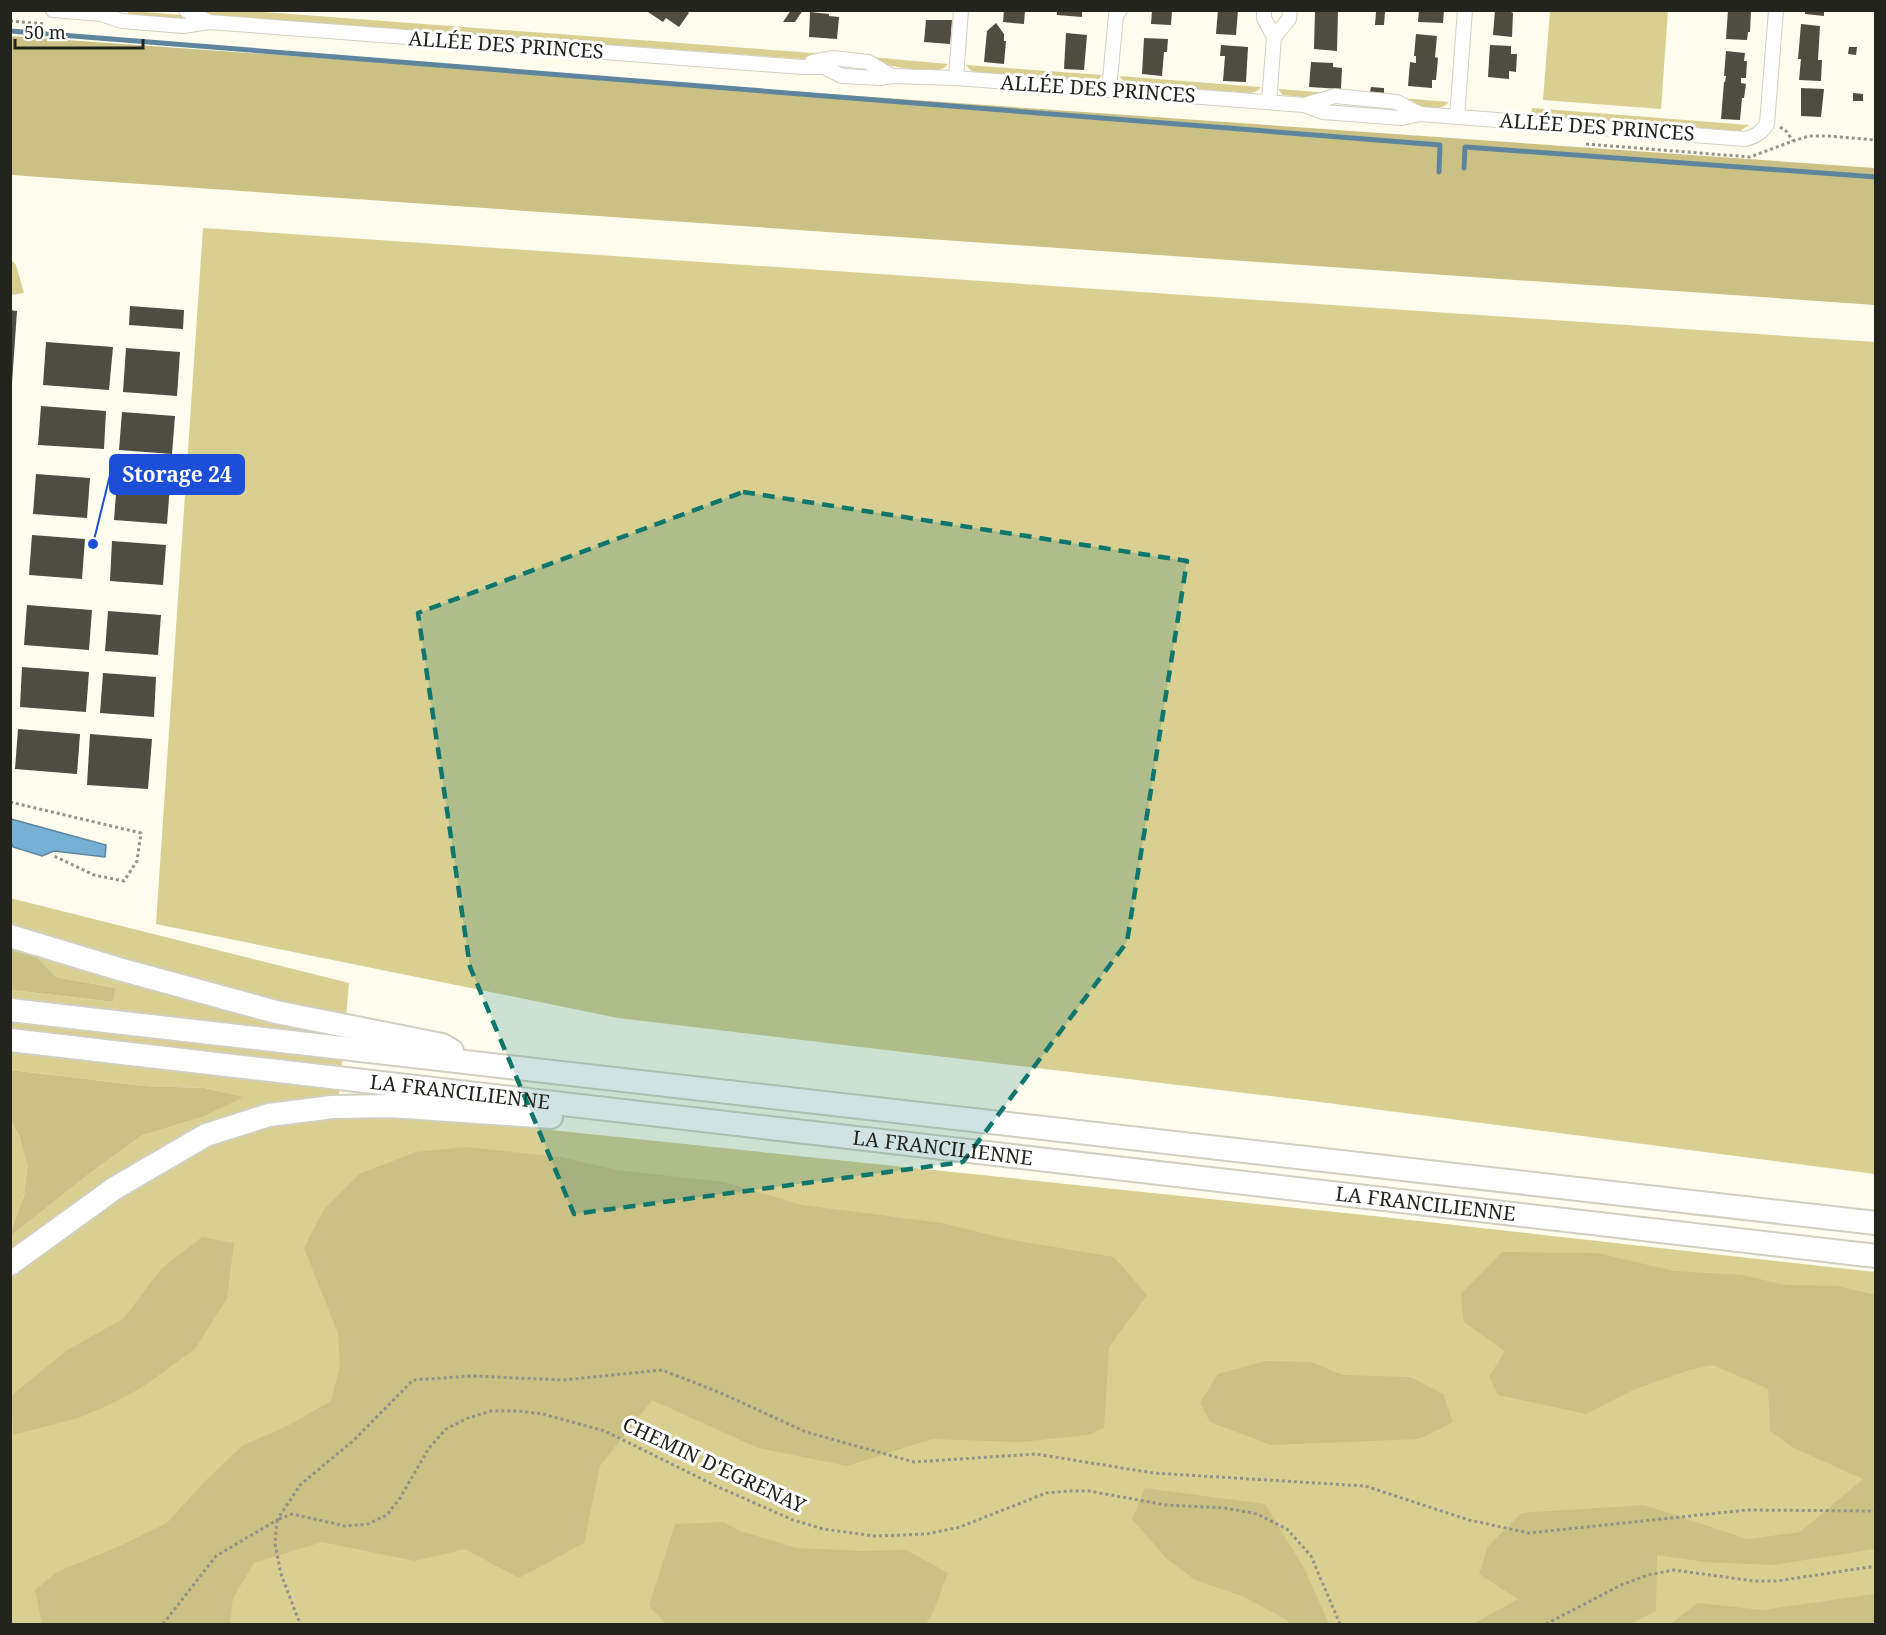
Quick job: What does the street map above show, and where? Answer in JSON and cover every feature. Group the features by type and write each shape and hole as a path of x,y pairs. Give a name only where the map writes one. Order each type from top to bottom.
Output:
{"highway":[{"path":"10,936 276,1012 442,1045 474,1064"},
{"name":"LA FRANCILIENNE","path":"10,1010 1875,1223"},
{"name":"LA FRANCILIENNE","path":"10,1040 1875,1256"},
{"path":"10,1264 115,1188 206,1135 269,1115 332,1107 391,1106 567,1119 594,1108"}],"street":[{"name":"ALLÉE DES PRINCES","path":"53,10 106,12 122,21 183,26 209,22 802,67 805,64 832,58 868,62 892,76 956,78 1304,105 1335,96 1397,102 1420,114 1745,139 1755,136 1771,124"},
{"name":"ALLÉE DES PRINCES","path":"186,10 209,22"},
{"path":"956,78 961,10"},
{"path":"1264,10 1264,18 1274,37 1269,102"},
{"path":"1274,37 1289,19 1290,10"},
{"path":"1457,117 1465,10"},
{"path":"1771,124 1776,10"},
{"path":"1109,90 1116,12"}],"path":[{"path":"1771,124 1786,131 1793,141"},
{"path":"10,802 141,833 137,861 124,881 94,875 54,856"},
{"path":"164,1624 216,1556 277,1520 300,1485 354,1440 413,1380 472,1376 563,1380 662,1370 721,1393 806,1432 914,1462 1036,1455 1153,1473 1365,1486 1469,1520 1529,1533 1747,1510 1875,1511"},
{"name":"CHEMIN D'EGRENAY","path":"277,1520 292,1514 345,1526 368,1524 387,1515 400,1498 429,1448 446,1429 468,1418 491,1411 518,1411 543,1414 605,1431 716,1486 793,1520 823,1529 875,1536 927,1534 960,1527 1046,1493 1068,1491 1089,1491 1166,1505 1225,1508 1257,1514 1287,1529 1311,1556 1340,1624"},
{"path":"277,1520 275,1544 281,1574 300,1624"},
{"path":"1546,1624 1621,1585 1648,1575 1674,1570 1754,1581 1776,1581 1875,1566"}],"highlighted area":[{"path":"743,492 1187,561 1127,942 963,1162 574,1214 470,967 418,613"}],"shaded area":[{"path":"199,11 249,11 827,54 803,59 209,15"},
{"path":"1550,11 1668,11 1661,109 1543,100"},
{"path":"128,12 182,15 184,19 129,17"},
{"path":"10,36 1875,168 1875,305 11,175"},
{"path":"870,57 948,64 938,70 911,69 894,67"},
{"path":"966,65 1102,75 1099,79 1092,81 976,72 970,70"},
{"path":"1119,76 1261,87 1251,93 1131,84"},
{"path":"1278,89 1330,93 1313,98 1283,95"},
{"path":"1401,98 1449,102 1438,108 1425,108"},
{"path":"1532,108 1749,125 1740,131 1531,115"},
{"path":"203,228 1875,342 1875,1174 1312,1101 618,1018 156,924"},
{"path":"11,260 16,265 24,293 11,295"},
{"path":"10,898 349,983 337,1118 373,1116 464,1121 1383,1217 1875,1272 1875,1624 11,1624 11,1236 89,1174 143,1135 203,1117 243,1097 205,1088 144,1086 11,1070 11,990 113,1002 116,988 56,977 32,952 11,947"},
{"path":"11,947 32,952 56,977 116,988 113,1002 11,990"},
{"path":"11,1070 144,1086 205,1088 244,1097 203,1117 143,1135 89,1174 11,1236 24,1196 28,1166 20,1138 11,1121"},
{"path":"11,1121 24,1148 28,1174 23,1199 11,1231"},
{"path":"466,1147 561,1157 617,1170 725,1182 802,1205 942,1223 1007,1239 1114,1257 1147,1295 1109,1347 1104,1428 1088,1435 1021,1442 932,1439 847,1466 758,1448 652,1400 600,1466 584,1543 519,1578 465,1549 415,1561 322,1542 254,1563 233,1598 230,1624 42,1624 35,1590 57,1572 167,1523 203,1483 242,1446 289,1425 331,1401 340,1366 338,1333 304,1248 324,1209 359,1174 416,1152"},
{"path":"202,1237 234,1243 227,1298 195,1349 141,1388 109,1405 78,1418 13,1435 11,1396 66,1351 124,1318 161,1269"},
{"path":"1502,1252 1597,1253 1674,1271 1742,1275 1785,1285 1838,1286 1875,1295 1875,1549 1774,1565 1705,1562 1657,1555 1656,1611 1630,1624 1473,1624 1518,1599 1479,1574 1488,1546 1522,1513 1644,1505 1747,1539 1800,1532 1863,1479 1794,1448 1770,1431 1768,1389 1713,1365 1689,1370 1633,1390 1586,1414 1498,1395 1489,1377 1505,1351 1464,1322 1461,1294"},
{"path":"1265,1361 1311,1362 1343,1375 1410,1377 1443,1394 1453,1422 1419,1439 1271,1445 1210,1422 1200,1403 1218,1374"},
{"path":"1145,1488 1265,1504 1304,1568 1329,1624 1289,1624 1287,1620 1242,1596 1195,1580 1166,1558 1132,1519"},
{"path":"723,1522 740,1531 797,1548 862,1551 906,1550 948,1573 934,1610 926,1624 666,1624 649,1606 675,1524"},
{"path":"1875,1594 1875,1624 1670,1624 1698,1603 1762,1610"}],"water":[{"path":"11,819 106,845 105,857 54,851 42,856 13,847"}],"building":[{"path":"649,10 685,10 689,13 679,27 666,18 663,22 648,12"},
{"path":"791,10 803,10 795,22 783,22"},
{"path":"1004,10 1025,10 1024,24 1003,22"},
{"path":"1057,10 1082,10 1082,17 1057,15"},
{"path":"1152,10 1172,10 1171,25 1151,24"},
{"path":"1218,10 1238,10 1236,35 1216,34"},
{"path":"1315,10 1338,10 1337,51 1314,49"},
{"path":"1419,10 1444,10 1443,23 1418,22"},
{"path":"1495,10 1511,10 1513,13 1512,37 1493,35"},
{"path":"1728,10 1751,10 1750,32 1748,32 1747,40 1726,39"},
{"path":"1805,10 1824,10 1824,16 1805,14"},
{"path":"810,12 839,17 837,39 809,37"},
{"path":"1376,12 1385,12 1384,25 1375,25"},
{"path":"926,20 952,20 950,44 924,42"},
{"path":"996,23 1006,41 1004,64 984,62 987,31"},
{"path":"1801,24 1820,26 1818,60 1822,60 1821,81 1799,80"},
{"path":"1066,33 1087,35 1084,70 1064,69"},
{"path":"1416,34 1437,36 1436,80 1432,80 1432,88 1408,86 1410,62 1416,63 1416,56 1414,56"},
{"path":"1144,38 1168,39 1167,52 1164,52 1162,76 1142,74"},
{"path":"1221,45 1248,47 1246,82 1223,81 1225,56 1220,56"},
{"path":"1490,45 1511,46 1511,54 1517,54 1516,72 1509,71 1509,79 1488,77"},
{"path":"1849,47 1857,47 1856,55 1848,54"},
{"path":"1726,51 1745,53 1744,61 1747,61 1746,78 1741,78 1741,83 1746,84 1740,120 1721,119 1726,76 1724,76"},
{"path":"1311,62 1333,63 1333,67 1342,68 1341,89 1309,87"},
{"path":"1371,87 1384,88 1384,93 1370,92"},
{"path":"1801,88 1824,89 1821,117 1801,116"},
{"path":"1853,93 1863,94 1863,101 1853,101"},
{"path":"130,306 184,310 183,329 129,325"},
{"path":"10,310 17,311 12,383 10,382"},
{"path":"46,342 113,347 109,390 43,385"},
{"path":"126,348 180,352 177,396 123,392"},
{"path":"41,406 106,411 104,449 38,445"},
{"path":"122,412 175,416 172,454 119,450"},
{"path":"36,474 90,478 87,518 33,514"},
{"path":"117,480 170,484 167,524 114,520"},
{"path":"32,535 85,539 82,579 29,575"},
{"path":"112,541 166,545 163,585 110,581"},
{"path":"27,605 92,610 89,650 24,645"},
{"path":"108,611 161,615 158,655 105,651"},
{"path":"22,667 89,672 86,712 20,707"},
{"path":"103,673 156,677 154,717 100,713"},
{"path":"18,729 80,734 77,774 15,769"},
{"path":"90,734 152,739 148,789 87,785"}],"waterway":[{"path":"10,31 1440,145 1439,172"},
{"path":"1464,168 1465,147 1876,177"}],"place":[{"name":"Storage 24","path":"93,544"}]}
